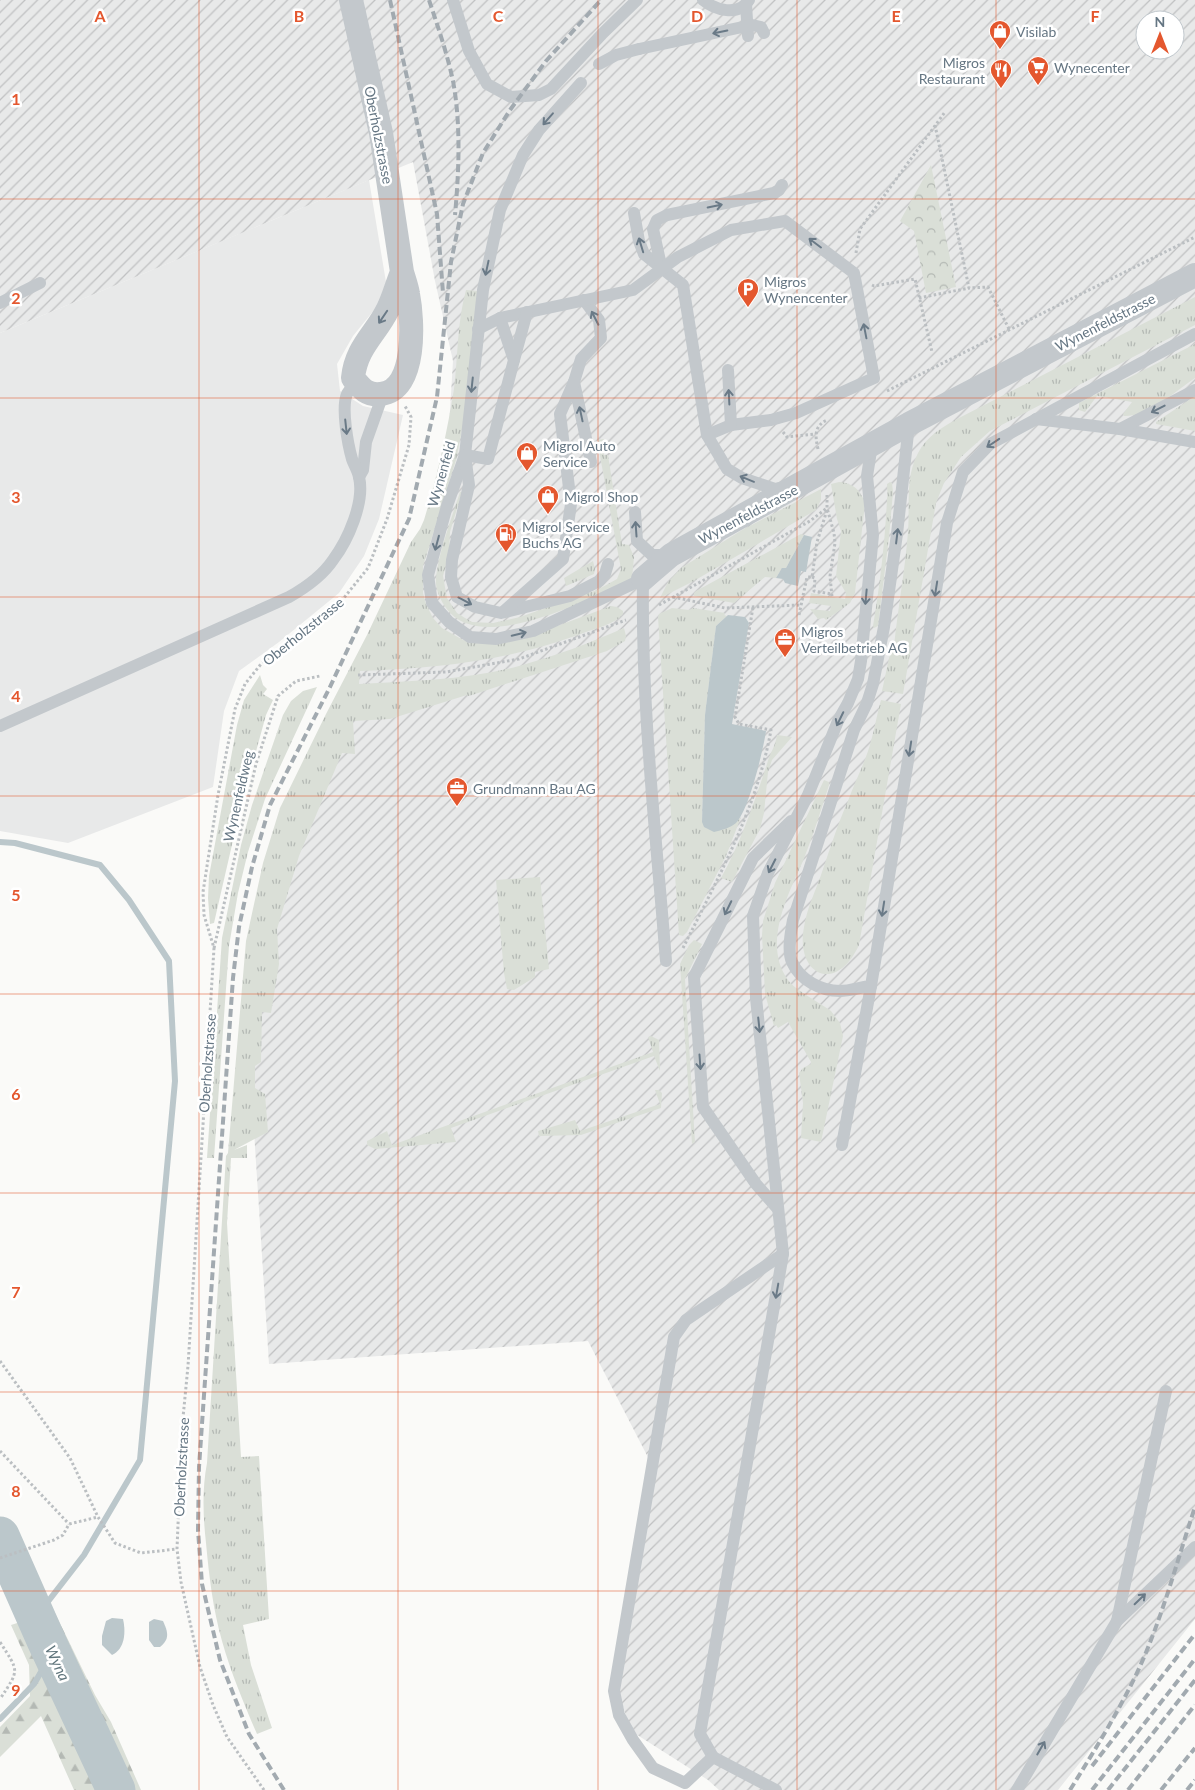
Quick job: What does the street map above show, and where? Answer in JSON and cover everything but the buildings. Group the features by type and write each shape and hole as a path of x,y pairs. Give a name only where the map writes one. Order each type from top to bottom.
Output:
{"street":[{"name":"Oberholzstrasse","path":"351,0 381,134 402,272 408,293 411,334 405,374 389,391"},
{"name":"Oberholzstrasse","path":"356,382 353,378 355,364 368,339 388,310 402,272"},
{"name":"Wynenfeldstrasse","path":"643,579 671,555 909,424 1195,275"},
{"path":"356,382 361,389 370,394 389,391"}],"lane":[{"path":"453,0 469,51 487,84 511,97 539,95 551,89 603,33 637,0"},
{"path":"703,0 718,10 740,8 748,2"},
{"path":"748,2 748,36"},
{"path":"598,64 616,55 639,49 752,25 761,27 764,33"},
{"name":"Wynenfeld","path":"580,83 539,130 523,155 500,210 486,272 465,455 447,506 428,575 432,603 449,622 470,637 496,639 533,631 643,579"},
{"path":"662,270 653,229 657,220 667,215 774,193 782,185"},
{"path":"634,212 639,241 644,254 683,286 707,435 727,469 742,478 775,489 802,484"},
{"path":"478,330 500,318 633,290 678,257 731,230 785,222 854,273 874,378 796,413 771,420 731,425 707,435"},
{"path":"0,303 40,283"},
{"path":"501,613 563,559 571,504 560,414 574,382 581,359 602,338 598,320 584,300"},
{"path":"527,312 488,459 465,455 469,485 452,560 451,577 457,597 475,607 501,613 570,596 599,581 605,574 608,564"},
{"path":"500,318 514,360"},
{"path":"842,1145 871,986 947,523 963,472 990,444 1195,334"},
{"path":"728,370 731,425"},
{"path":"0,726 289,597 304,588 333,561 356,513 360,495 359,477 352,461 345,425 346,395 356,382"},
{"path":"574,382 591,462"},
{"path":"1120,429 1195,390"},
{"path":"359,477 363,470 366,442 389,391"},
{"path":"1036,419 1120,429 1195,442"},
{"path":"871,986 840,991 822,988 806,980 791,962 790,940 793,920 854,730 867,703 873,684 882,638 897,534 909,424"},
{"path":"776,1790 713,1757 700,1734 783,1254 756,998 753,916 768,874 798,814 858,678 873,535 867,476 872,445"},
{"path":"635,512 637,541 652,555 671,555"},
{"path":"643,579 644,664 654,827 666,955"},
{"path":"863,635 882,638"},
{"path":"822,760 842,768"},
{"path":"778,1209 756,1184 703,1107 694,977 752,858 798,814"},
{"path":"713,1757 685,1783 653,1768 633,1740 619,1715 614,1691 674,1337 686,1320 783,1254"},
{"path":"1117,1621 1166,1391"},
{"path":"1016,1790 1117,1621 1195,1547"}],"path":[{"path":"932,352 914,279 874,286 854,273 860,229 945,112"},
{"path":"936,125 970,288"},
{"path":"881,394 1195,237"},
{"path":"919,298 970,288 988,287 1010,330"},
{"name":"Oberholzstrasse","path":"264,1790 227,1737 210,1695 200,1667 181,1582 177,1549 182,1428 188,1366 214,948 204,915 203,892 218,796 235,709 245,684 261,664 339,604 368,568 387,519 409,445 411,417 389,391"},
{"path":"818,448 815,434 820,423 829,419"},
{"path":"787,438 815,434"},
{"path":"799,614 807,577 816,578 814,591 832,596 830,576 835,543 827,508 826,489"},
{"path":"812,577 817,542 827,508"},
{"path":"642,613 810,521 827,508"},
{"path":"673,597 725,608 801,605"},
{"path":"666,955 683,948 732,849 766,755 771,730 739,724 735,717 753,607"},
{"name":"Wynenfeldweg","path":"214,948 256,764 278,696 296,681 320,676"},
{"path":"0,1361 70,1458 98,1517 115,1543 141,1553 177,1549"},
{"path":"0,1451 69,1524"},
{"path":"0,1558 38,1544 48,1543 63,1535 69,1524 98,1517"},
{"path":"0,1642 15,1665 16,1676 0,1700"}],"shaded area":[{"path":"0,0 1195,0 1195,1619 1058,1790 719,1790 708,1780 631,1731 619,1694 654,1469 588,1341 269,1364 244,976 321,729 375,643 428,513 449,427 453,361 435,281 413,162 0,333"},
{"path":"369,180 386,282 379,304 353,336 337,364 340,391 363,406 403,415 379,519 364,556 339,593 279,642 239,671 224,711 213,787 68,843 0,831 0,333"},
{"path":"804,535 812,537 806,572 801,571 798,586 785,583 783,579 776,578 782,568 786,568"},
{"path":"728,615 745,617 749,623 732,724 766,731 755,780 741,816 731,826 714,832 704,827 702,822 705,715 716,626"},
{"path":"112,1618 123,1619 124,1640 120,1649 112,1655 102,1645 102,1636 106,1621"},
{"path":"154,1619 163,1621 167,1632 167,1638 160,1647 154,1647 149,1640 149,1622"}],"green space":[{"path":"931,165 956,287 926,293 914,231 900,221"},
{"path":"466,290 478,291 463,425 456,460 423,566 423,593 426,604 433,618 442,628 463,640 476,643 512,640 611,606 623,611 623,614 611,623 557,642 502,656 419,668 360,671 359,684 439,679 499,671 546,658 624,628 626,636 625,641 607,651 472,695 390,719 353,721 355,754 342,753 299,856 277,929 279,964 271,1013 262,1012 261,1062 255,1066 255,1088 265,1094 268,1132 234,1150 247,1145 247,1158 231,1158 227,1223 241,1457 259,1456 269,1619 243,1625 251,1665 272,1728 257,1734 234,1677 219,1629 208,1568 203,1503 226,1156 228,1153 246,941 263,863 280,808 367,635 411,542 424,520 445,438 454,389 461,314"},
{"path":"1195,297 1195,325 990,431 961,457 944,483 936,503 903,694 882,691 889,658 894,646 907,546 911,472 922,447 940,429 957,419"},
{"path":"1195,344 1195,378 1152,408 1133,415 1124,416 1123,414 1132,402 1097,396 1085,412 1079,410 1079,403"},
{"path":"1195,396 1195,431 1156,424 1156,422"},
{"path":"604,439 607,451 603,452 604,455 608,455 622,544 629,545 634,557 632,579 564,609 536,619 509,625 484,627 462,622 446,608 436,584 438,563 460,492 462,492 450,532 449,553 443,576 447,598 457,613 472,622 493,623 520,617 597,590 617,579 621,569 597,440"},
{"path":"839,482 855,488 861,494 865,503 855,593 850,603 826,620 824,618 818,619 810,609 830,611 831,606 809,603 811,593 845,599 846,593 836,576 841,531 831,484"},
{"path":"892,483 893,492 889,537 878,626 874,628 884,547 887,484"},
{"path":"821,489 821,500 816,510 692,582 660,598 668,582 681,568 742,530"},
{"path":"801,534 804,535 786,568 782,568 776,578 765,577 734,603 694,596 696,591"},
{"path":"593,561 594,574 566,586 564,578"},
{"path":"672,608 689,610 693,608 725,613 724,615 727,616 716,626 705,715 702,822 736,822 741,817 726,856 687,932 683,936 679,935 658,617 659,614"},
{"path":"260,675 263,685 267,689 263,694 273,700 266,715 240,810 214,923 210,924 209,876 237,725 244,700"},
{"path":"317,687 265,799 248,852 238,893 229,946 214,1158 207,1158 222,938 241,845 252,805 283,715 291,701 303,691"},
{"path":"881,700 901,704 859,945 850,961 839,970 829,974 820,973 811,967 806,957 803,944 805,920 838,826 869,748"},
{"path":"777,735 792,737 772,760 768,772 764,813 760,829 732,882 721,878 747,822"},
{"path":"824,780 829,782 829,785 807,852 785,904 777,935 777,951 781,966 788,980 802,992 831,1011 840,1023 843,1036 821,1142 801,1138 803,1103 799,1073 811,1062 788,1022 778,1028 776,1025 774,1026 765,994 762,935 763,921 775,883"},
{"path":"540,877 549,969 535,972 535,977 514,990 507,989 496,880"},
{"path":"694,940 702,944 685,979 695,1142 692,1144 680,964 689,945"},
{"path":"651,1036 659,1040 660,1071 654,1056 451,1128 456,1142 375,1149 367,1145 367,1141 387,1131 392,1145 653,1052 648,1037"},
{"path":"655,1090 659,1090 662,1093 661,1108 581,1135 539,1136 538,1131 575,1120 580,1131 660,1104"},
{"path":"54,1611 95,1695 111,1722 141,1790 74,1790 41,1716 0,1757 0,1727 30,1696 29,1665 11,1625"}],"waterway":[{"path":"0,842 15,843 100,865 129,900 169,961 175,1081 140,1460 84,1555 36,1617"},
{"name":"Wyna","path":"0,1536 116,1790"},
{"path":"0,1719 34,1684 52,1653"}],"railway":[{"path":"390,0 437,214 443,293"},
{"path":"429,0 448,60 456,97 458,182 455,215"},
{"path":"284,1790 249,1734 220,1660 202,1584 198,1530 199,1467 233,978 239,927 252,867 270,805 329,689 409,519 437,397 451,262 463,204 483,153 510,110 546,61 601,0"},
{"path":"1070,1790 1128,1692 1144,1657 1160,1615 1195,1507"},
{"path":"1092,1766 1195,1634"},
{"path":"1092,1790 1195,1659"},
{"path":"1108,1790 1195,1680"},
{"path":"1128,1790 1195,1705"},
{"path":"1161,1790 1195,1748"},
{"path":"1187,1790 1195,1780"}],"place":[{"name":"Visilab","path":"1000,50"},
{"name":"Wynecenter","path":"1038,86"},
{"name":"Migros Restaurant","path":"1001,89"},
{"name":"Migros Wynencenter","path":"748,308"},
{"name":"Migrol Auto Service","path":"527,472"},
{"name":"Migrol Shop","path":"548,515"},
{"name":"Migrol Service Buchs AG","path":"506,553"},
{"name":"Migros Verteilbetrieb AG","path":"785,658"},
{"name":"Grundmann Bau AG","path":"457,807"}]}
